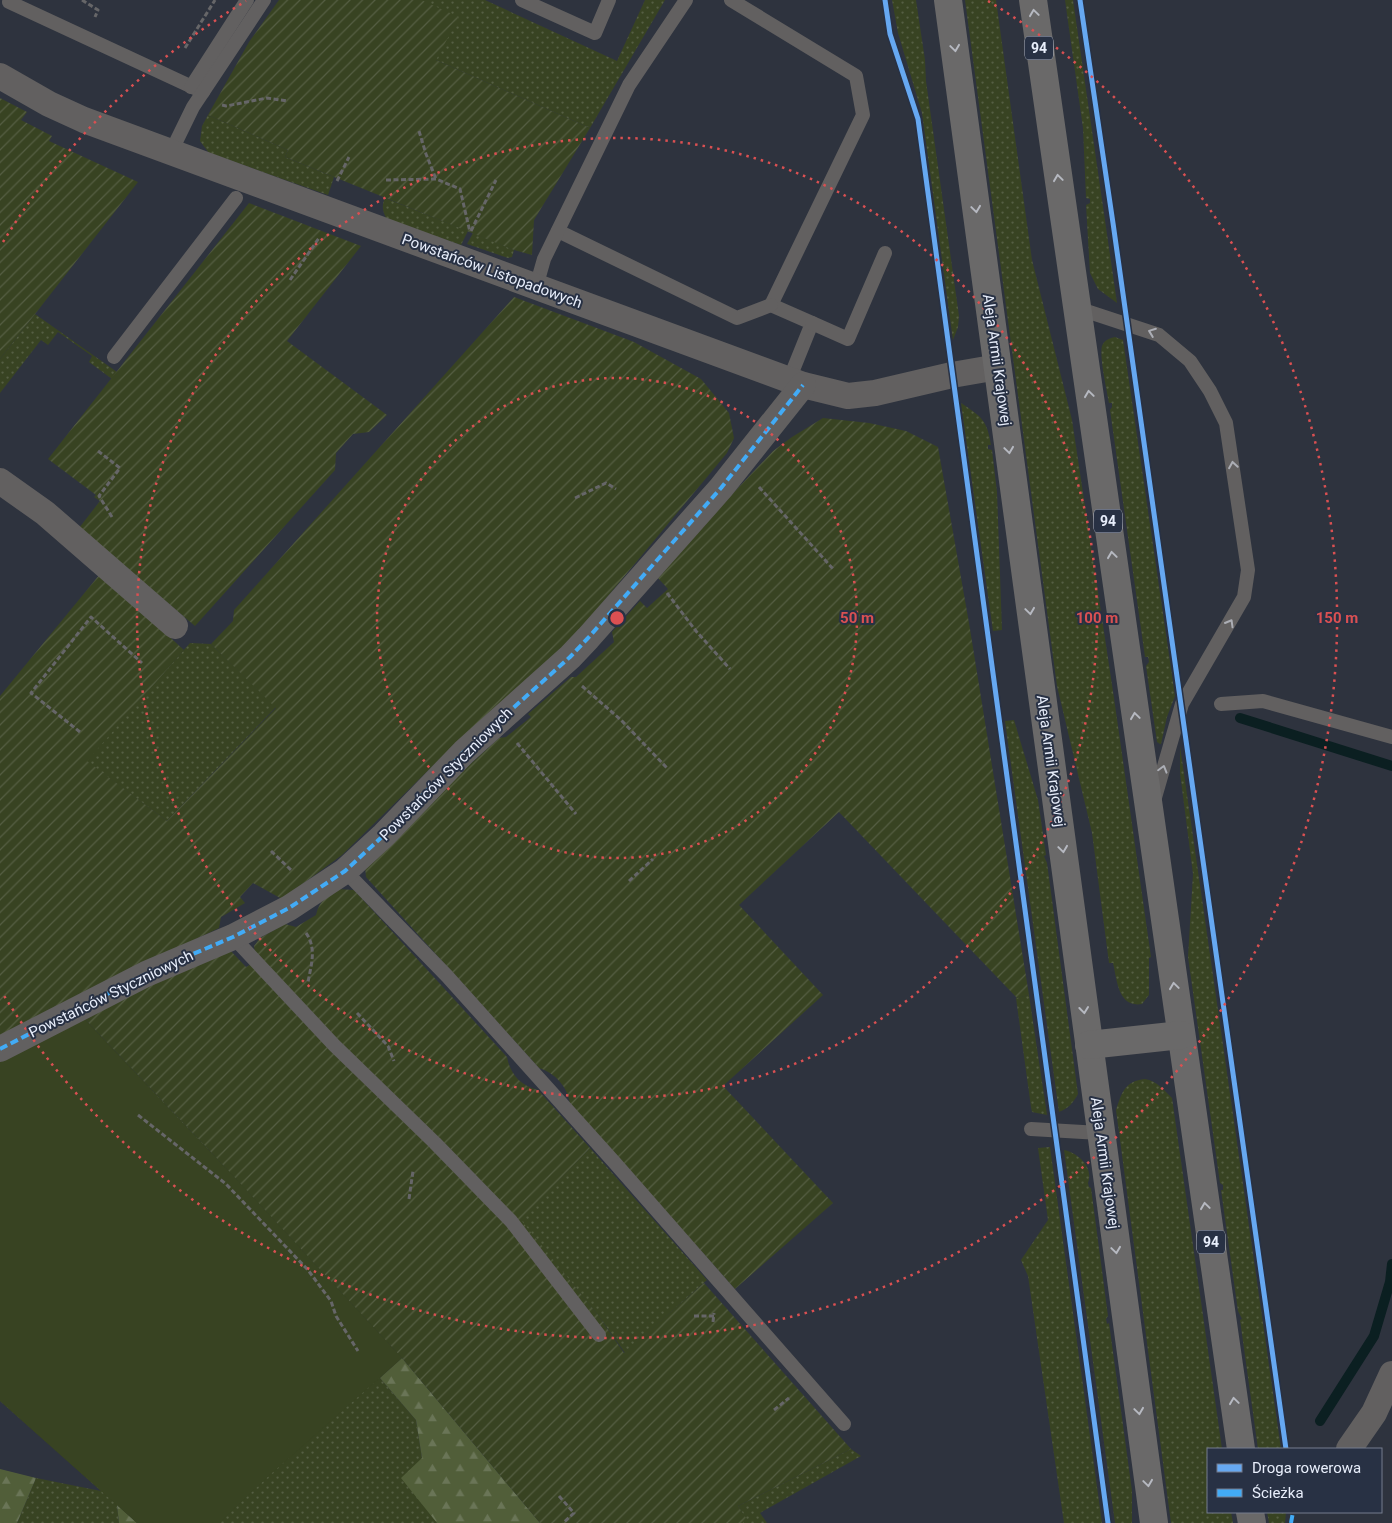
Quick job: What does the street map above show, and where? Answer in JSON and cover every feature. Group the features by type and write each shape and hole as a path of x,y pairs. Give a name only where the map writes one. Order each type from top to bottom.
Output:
{"main road":[{"name":"Aleja Armii Krajowej","path":"948,0 1154,1523"},
{"name":"94","path":"1032,0 1241,1448"},
{"path":"1089,1045 1181,1035"}],"street":[{"name":"Powstańców Listopadowych","path":"0,76 49,104 172,152 796,382 848,396 875,393 952,375 998,367"},
{"name":"Powstańców Styczniowych","path":"0,1049 146,974 233,937 289,908 345,871 384,835 464,752 561,665 588,638 721,488 796,382"},
{"path":"0,481 45,513 175,626"},
{"path":"1350,1448 1374,1413 1392,1374"}],"lane":[{"path":"172,152 198,91 247,0"},
{"path":"198,91 264,0"},
{"path":"522,0 595,33 609,0"},
{"path":"536,287 544,259 630,85 686,0"},
{"path":"558,230 737,318 771,305 863,115 856,76 731,0"},
{"path":"9,2 198,91"},
{"path":"114,357 236,198"},
{"path":"771,305 848,339 885,254"},
{"path":"1077,308 1160,335 1190,362 1210,391 1226,423 1248,570 1244,597 1182,704 1150,816"},
{"path":"796,382 812,323"},
{"path":"1222,704 1263,701 1392,737"},
{"path":"345,871 452,982 615,1163 844,1424"},
{"path":"233,937 334,1045 435,1143 511,1221 599,1335"},
{"path":"1031,1129 1100,1133"}],"path":[{"path":"198,91 214,102 226,106 267,98 287,101"},
{"path":"419,131 436,178"},
{"path":"386,180 436,178 460,189 470,232"},
{"path":"458,258 496,180"},
{"path":"290,280 336,213"},
{"path":"98,451 120,468 99,496 112,517"},
{"path":"739,465 834,570"},
{"path":"575,498 606,483 616,489"},
{"path":"649,568 696,631 730,669"},
{"path":"80,732 31,693 91,617 142,663"},
{"path":"561,665 571,677 621,720 667,768"},
{"path":"498,720 576,814"},
{"path":"629,882 653,860"},
{"path":"289,908 310,938 313,951 307,990"},
{"path":"357,1013 388,1046 394,1061"},
{"path":"138,1115 226,1184 308,1270 331,1301 336,1316 358,1351"},
{"path":"409,1199 413,1171"},
{"path":"694,1316 714,1316"},
{"path":"559,1496 574,1514 564,1523"}],"green space":[{"path":"279,0 421,0 459,17 436,60 590,128 534,220 532,255 514,250 285,157 288,150 208,115 249,42"},
{"path":"421,0 485,0 617,61 645,0 665,0 590,128 436,60"},
{"path":"892,0 916,0 959,316 958,327 953,340 922,113 898,33"},
{"path":"965,0 996,0 1032,260 1072,420 1151,957 1149,958 1149,995 1142,1004 1128,1002 1123,997 1113,963 1109,963 1092,833 1057,686"},
{"path":"1065,0 1073,0 1117,303 1098,289 1090,273 1086,205 1090,203 1090,199 1086,198 1083,128"},
{"path":"0,98 27,112 21,120 52,136 49,141 138,182 0,359"},
{"path":"208,115 288,150 285,157 334,177 328,195 209,153 200,141 202,126"},
{"path":"385,198 468,231 461,245 387,220 383,209"},
{"path":"249,203 361,246 287,341 387,415 369,432 353,434 336,453 335,470 195,626 79,528 100,501 94,497 96,495 48,459"},
{"path":"473,233 514,250 512,257 508,258 467,244"},
{"path":"514,297 634,342 701,379 729,413 734,438 727,453 568,644 454,745 342,855 282,899 253,883 240,897 245,903 221,917 219,928 102,984 0,1040 0,696 100,574 184,650 87,761 167,821 276,708 211,644 233,621 234,610"},
{"path":"35,314 117,372 112,379 89,362 92,356 58,332 48,345 41,340 0,393 0,359"},
{"path":"1115,337 1123,340 1175,696 1167,717 1161,744 1157,742 1146,666 1149,662 1148,657 1145,657 1110,410 1112,403 1109,403 1102,365 1102,346 1106,341"},
{"path":"961,403 979,416 985,424 991,445 988,445 988,449 992,450 997,492 1002,630 993,631"},
{"path":"823,418 869,423 906,431 938,447 969,623 1029,995 1017,998 839,812 739,905 823,995 723,1086 833,1203 735,1289 570,1104 564,1086 550,1073 539,1068 366,877 365,867 442,790 499,738 506,737 531,717 528,714 571,677 576,677 614,642 612,632 640,601 647,608 668,589 657,577 703,525 773,451"},
{"path":"190,643 211,644 276,707 167,821 86,761"},
{"path":"1014,720 1038,800 1046,855 1044,856 1047,863 1078,1094 1070,1105 1059,1112 1005,721"},
{"path":"1180,746 1281,1448 1258,1448 1240,1320 1242,1319 1238,1311 1221,1190 1223,1190 1223,1185 1220,1183 1188,957 1193,874 1180,773"},
{"path":"337,889 354,890 507,1057 508,1063 517,1078 526,1086 538,1090 590,1148 521,1220 598,1315 624,1353 704,1283 851,1449 738,1506 746,1518 743,1523 540,1523 402,1358 84,1018 228,948 246,967 261,959 255,953 254,946 260,938 285,924 296,927 316,915 321,903"},
{"path":"1029,995 1047,1115 1032,1112 1031,1107 1016,998"},
{"path":"82,1017 238,1181 402,1358 272,1473 219,1523 137,1523 0,1401 0,1062"},
{"path":"84,1018 402,1358 380,1378 416,1420 422,1458 437,1523 137,1523 117,1505 119,1523 17,1523 36,1478 101,1491 0,1401 73,1030"},
{"path":"1145,1079 1157,1084 1172,1098 1222,1448 1207,1448 1207,1513 1231,1513 1233,1523 1171,1523 1116,1110 1125,1088 1138,1080"},
{"path":"1050,1147 1102,1523 1064,1523 1028,1276 1021,1260 1048,1220 1038,1148"},
{"path":"590,1148 707,1280 625,1353 598,1315 520,1220"},
{"path":"1064,1150 1074,1154 1084,1162 1089,1172 1088,1183 1091,1188 1108,1316 1106,1319 1107,1324 1109,1323 1132,1491 1132,1523 1115,1523"},
{"path":"402,1358 540,1523 437,1523 401,1478 422,1458 416,1420 380,1378"},
{"path":"851,1449 861,1456 760,1513 767,1523 743,1523 743,1514 738,1506"},
{"path":"0,1469 36,1478 17,1523 0,1523"},
{"path":"117,1505 137,1523 119,1523"},
{"path":"1267,1513 1286,1513 1285,1523 1269,1523"}],"waterway":[{"path":"1240,718 1392,766"},
{"path":"1320,1421 1374,1336 1390,1282 1392,1264"}],"marked path":[{"path":"0,1049 146,974 233,937 289,908 345,871 384,835 464,752 570,657 588,638 721,488 803,385"},
{"path":"1291,1523 1293,1513"}],"cycle path":[{"path":"885,0 890,34 918,119 1108,1523"},
{"path":"1080,0 1286,1448"}]}
